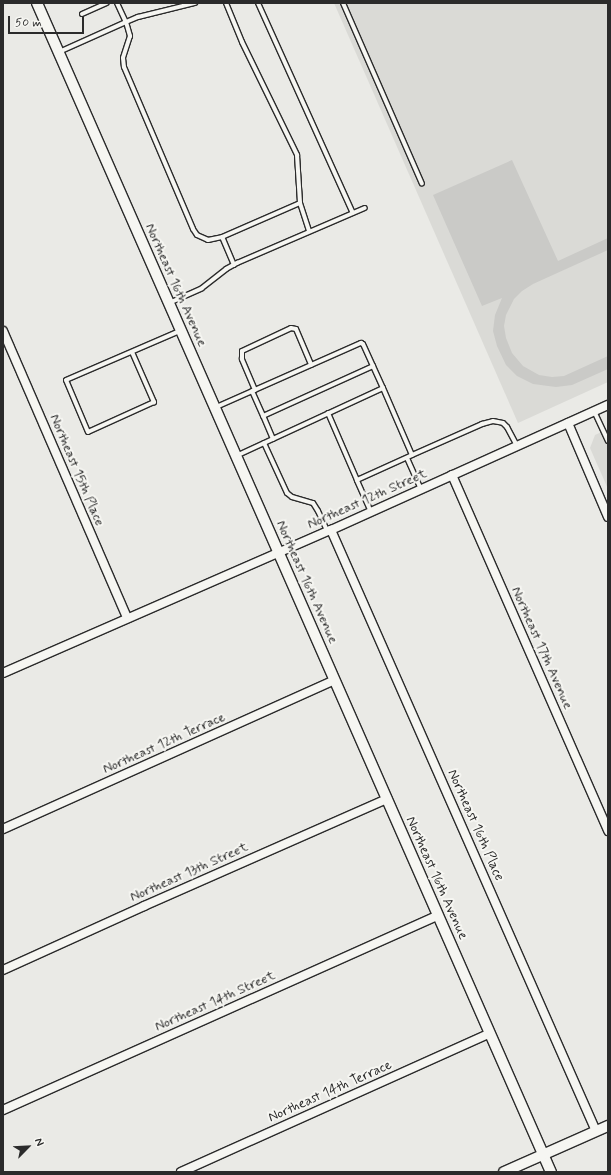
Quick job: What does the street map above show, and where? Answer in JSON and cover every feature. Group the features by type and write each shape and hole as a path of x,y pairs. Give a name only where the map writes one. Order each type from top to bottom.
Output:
{"street":[{"name":"Northeast 16th Avenue","path":"37,3 551,1172"},
{"name":"Northeast 15th Place","path":"3,331 127,618"},
{"name":"Northeast 12th Street","path":"3,673 278,552 330,531 608,405"},
{"path":"568,423 608,517"},
{"name":"Northeast 17th Avenue","path":"452,475 608,831"},
{"name":"Northeast 16th Place","path":"330,531 596,1131"},
{"name":"Northeast 12th Terrace","path":"3,829 335,680"},
{"name":"Northeast 13th Street","path":"3,970 172,893 387,799"},
{"name":"Northeast 14th Street","path":"3,1110 438,915"},
{"name":"Northeast 14th Terrace","path":"181,1172 490,1033"},
{"path":"504,1172 608,1126"}],"lane":[{"path":"82,14 107,3"},
{"path":"117,3 126,22 130,36 123,58 124,67 193,229 197,235 208,240 222,237 300,203"},
{"path":"59,52 138,17 195,3"},
{"path":"226,3 242,42 297,155 300,203 310,231"},
{"path":"258,3 353,213"},
{"path":"343,3 422,184"},
{"path":"168,303 202,288 226,269 234,265 364,208"},
{"path":"222,237 234,265"},
{"path":"273,439 262,416 242,359 242,351 292,328 296,329 312,365"},
{"path":"132,352 154,402 88,432 66,380 180,331"},
{"path":"214,408 361,343 363,344 412,455"},
{"path":"262,416 373,366"},
{"path":"235,456 383,388"},
{"path":"594,411 608,441"},
{"path":"328,414 371,512"},
{"path":"358,480 482,424 493,421 503,423 507,427 517,446"},
{"path":"264,443 287,493 292,497 313,503 330,531"},
{"path":"407,458 421,489"}],"shaded area":[{"path":"334,3 608,3 608,382 518,423"},
{"path":"512,160 558,261 608,238 608,250 533,284 522,291 514,299 506,315 504,326 506,338 512,353 523,366 539,375 552,377 564,376 608,356 608,369 572,385 556,387 533,384 517,376 506,365 497,346 493,331 495,315 502,298 482,306 433,195"},
{"path":"608,429 608,489 590,448 595,435"}]}
